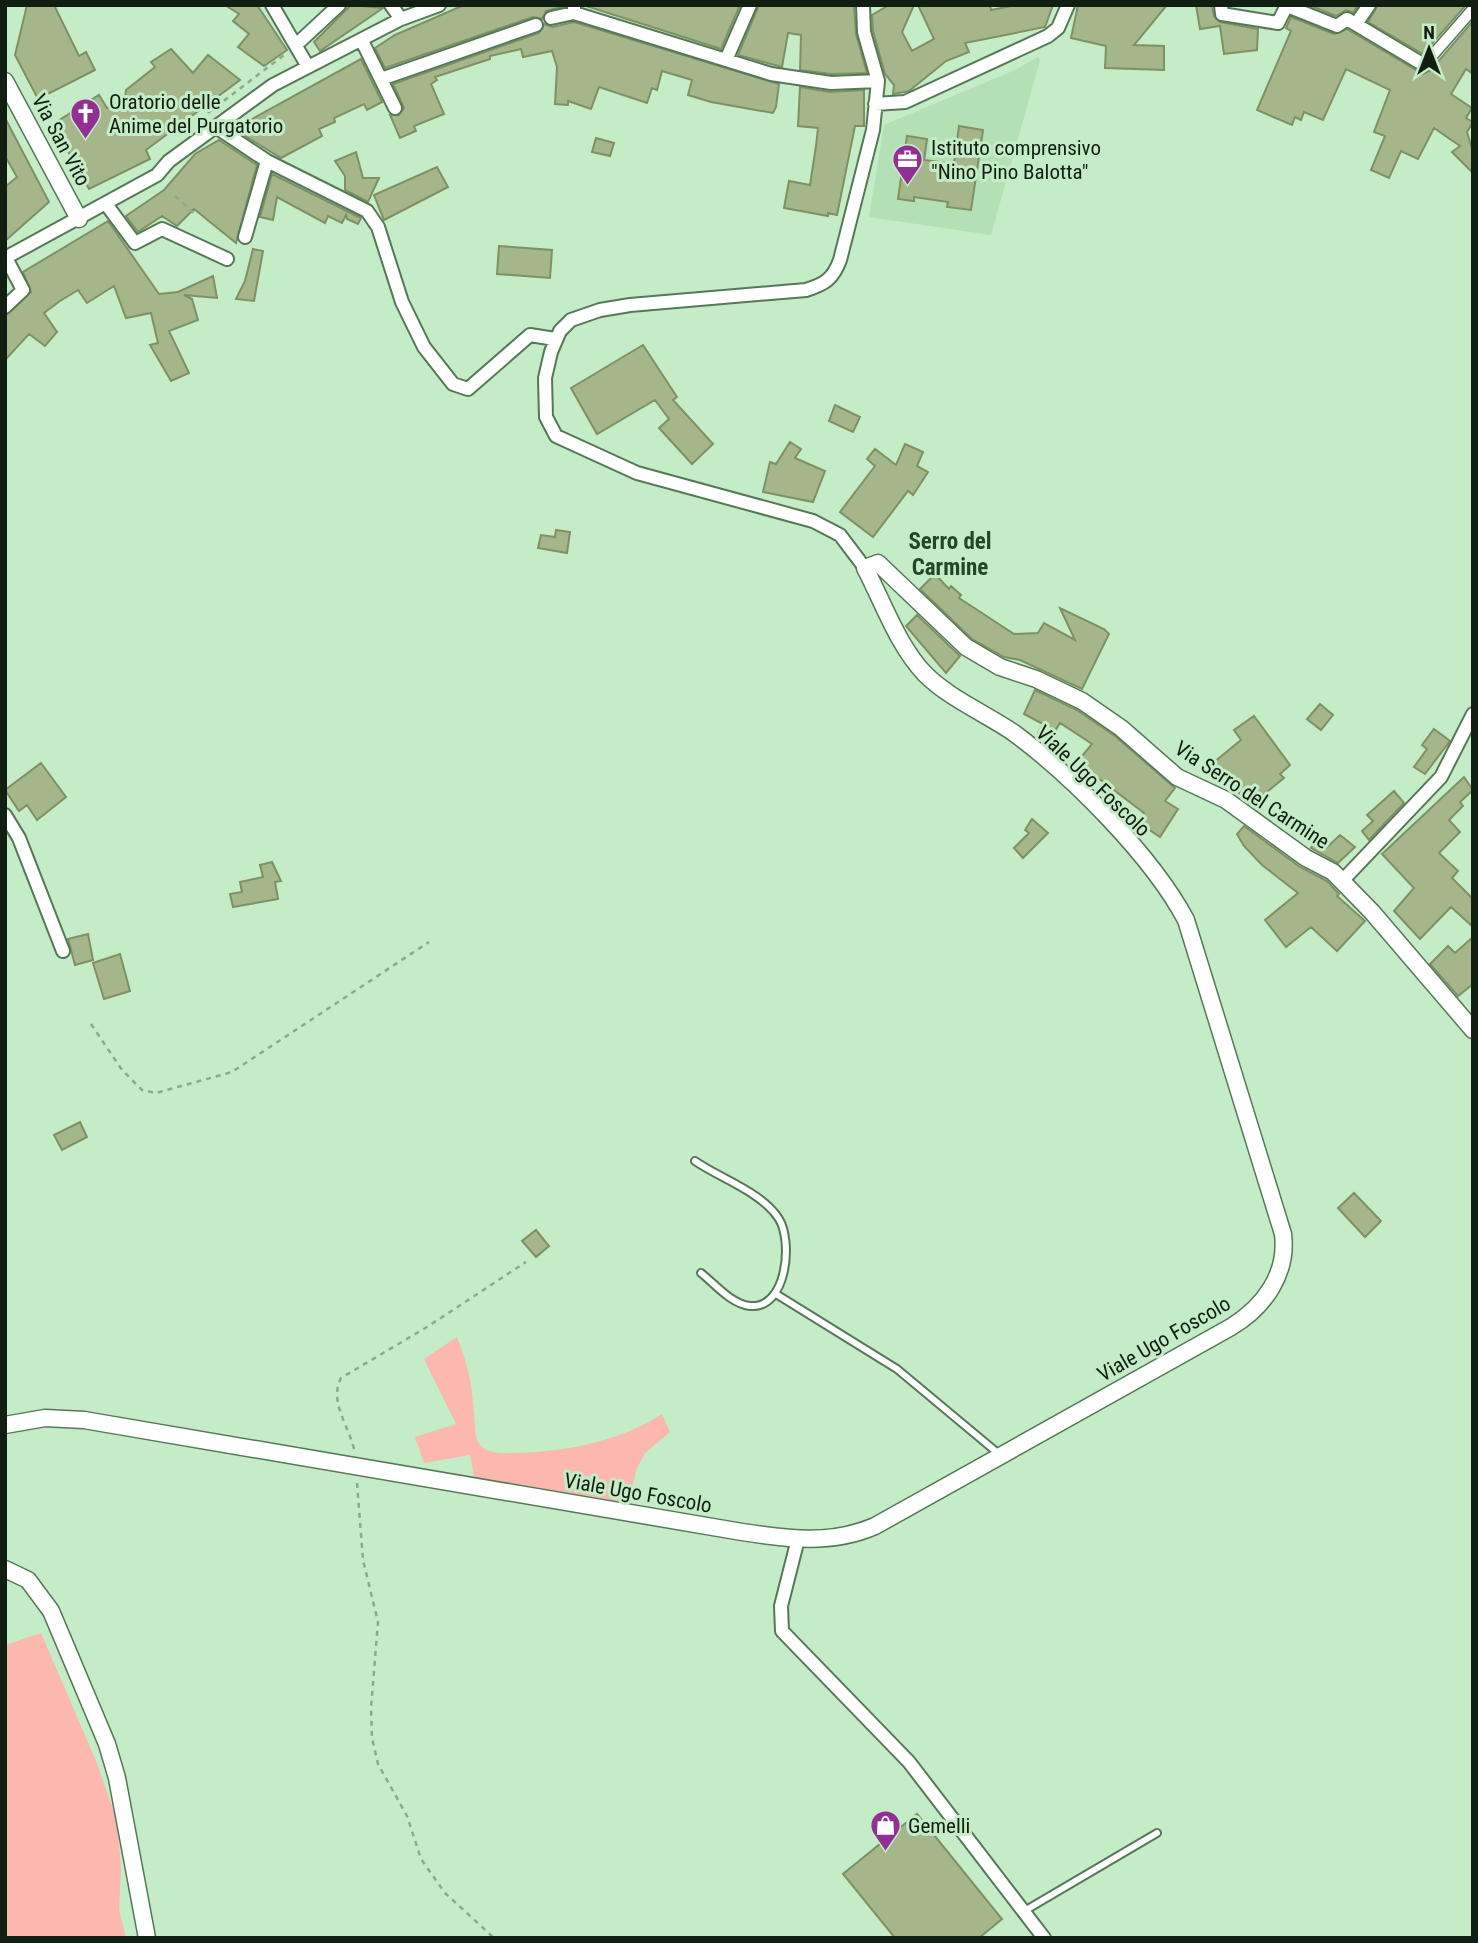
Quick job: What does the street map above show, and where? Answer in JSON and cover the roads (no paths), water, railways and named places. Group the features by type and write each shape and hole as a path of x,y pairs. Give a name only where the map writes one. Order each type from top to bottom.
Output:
{"street":[{"path":"272,5 307,65"},
{"path":"297,44 339,5"},
{"path":"391,5 401,19"},
{"path":"5,307 23,290 6,258 157,175 169,161 250,100 307,65 362,41 401,19 439,5"},
{"path":"726,60 750,5"},
{"path":"216,127 267,161 367,211 378,228 412,325 445,376 459,389 468,389 530,335 555,339 571,320 600,310 806,290 828,282 841,260 873,130 878,81 864,33 863,5"},
{"path":"875,104 905,102 1048,36 1058,28 1068,5"},
{"path":"1221,5 1222,14 1278,23 1287,5 1337,26 1347,19 1424,65 1473,9"},
{"path":"1356,24 1369,5"},
{"path":"551,18 574,9 726,60 797,79 831,83 878,81"},
{"path":"381,79 536,25"},
{"path":"362,41 395,108"},
{"name":"Via San Vito","path":"5,81 79,219"},
{"path":"245,237 267,161"},
{"path":"106,204 135,243 162,229 227,259"},
{"name":"Viale Ugo Foscolo","path":"5,1425 65,1418 742,1532 798,1539 834,1538 860,1532 1244,1319 1268,1294 1276,1280 1284,1256 1283,1234 1195,942 1181,909 1157,876 1107,819 1056,768 1011,732 939,686 925,673 905,644 865,568 840,536 813,520 637,473 556,436 546,417 544,404 548,365 555,339"},
{"name":"Via Serro del Carmine","path":"865,568 878,563 966,647 1000,667 1036,679 1082,701 1121,728 1177,777 1226,800 1343,880"},
{"path":"1473,714 1441,777 1343,880 1473,1030"},
{"path":"5,815 19,838 63,951"},
{"path":"798,1539 781,1606 782,1631 909,1762 1026,1910 1044,1938"},
{"path":"5,1569 28,1580 51,1611 107,1744 117,1778 147,1938"}],"lane":[{"path":"695,1161 761,1200 779,1219 784,1232 784,1276 776,1294 759,1305 748,1306 737,1302 701,1273"},
{"path":"776,1294 897,1369 1000,1455"},
{"path":"1026,1910 1157,1833"}],"place":[{"name":"Oratorio delle Anime del Purgatorio","path":"86,141"},
{"name":"Istituto comprensivo \"Nino Pino Balotta\"","path":"908,187"},
{"name":"Gemelli","path":"885,1853"}],"district":[{"name":"Serro del Carmine","path":"950,554"}]}
